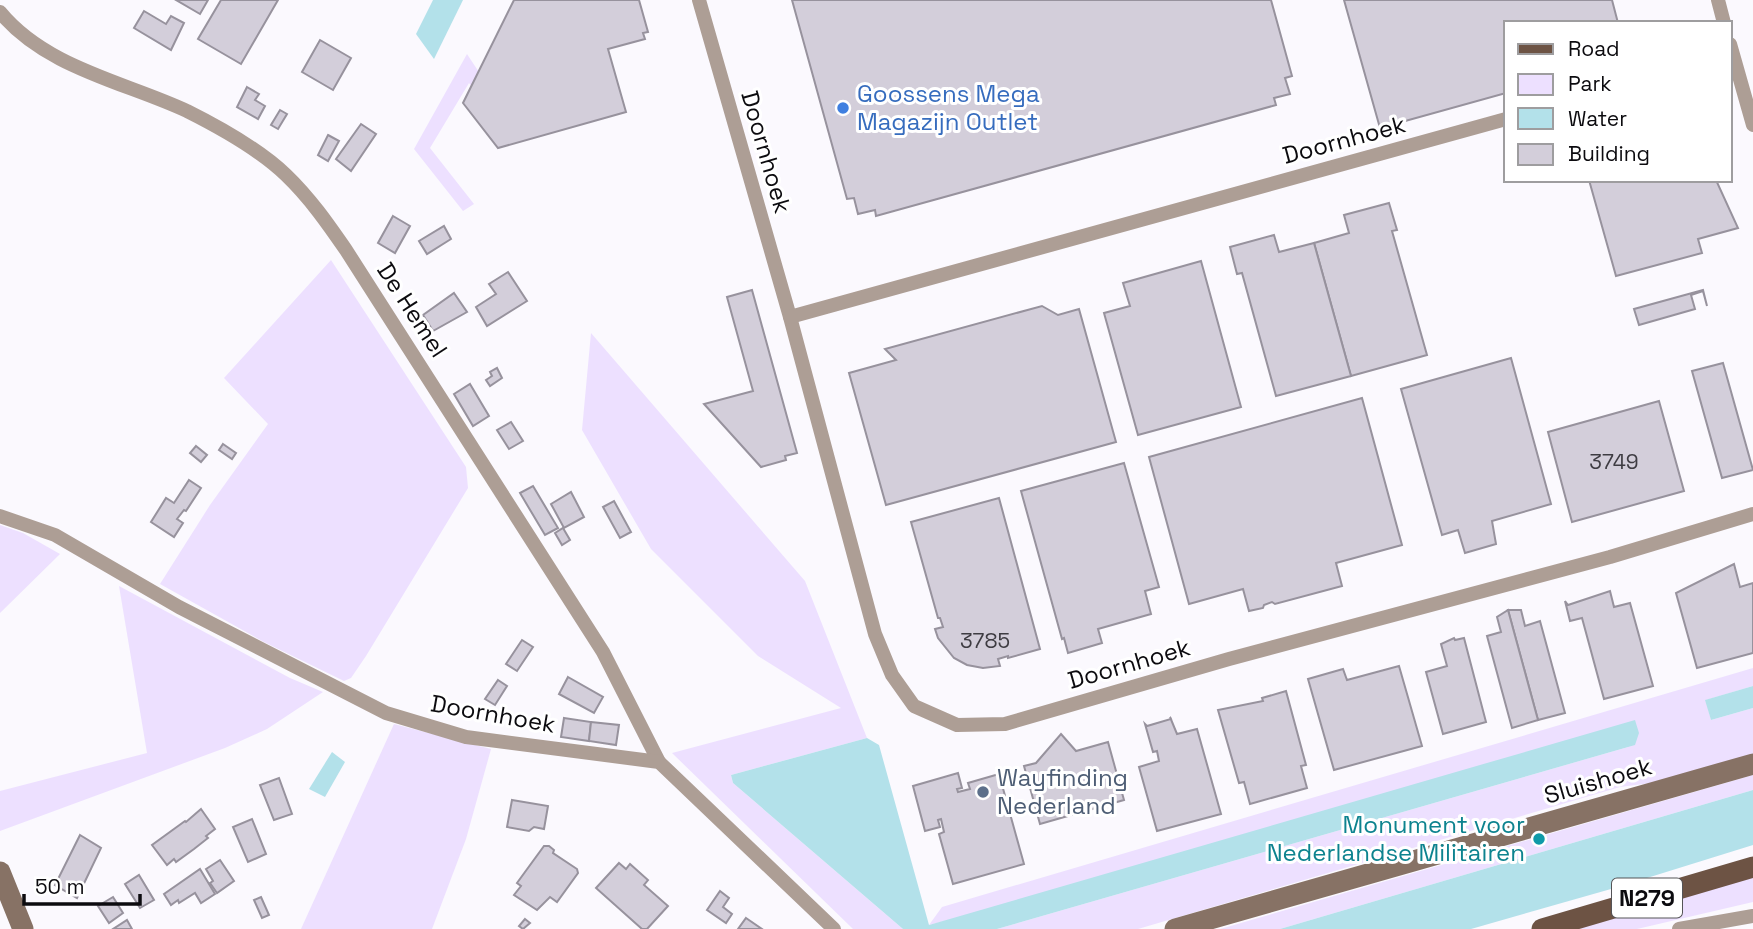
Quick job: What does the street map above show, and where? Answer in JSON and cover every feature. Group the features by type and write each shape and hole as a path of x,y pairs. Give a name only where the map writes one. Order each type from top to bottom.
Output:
{"main road":[{"name":"N279","path":"1542,929 1753,867"}],"street":[{"name":"Doornhoek","path":"699,0 790,317 879,644 892,676 914,706 957,725 1006,724 1229,659 1609,557 1753,514"},
{"path":"1718,0 1723,21"},
{"name":"De Hemel","path":"0,12 34,43 66,62 187,111 223,131 285,174 314,205 346,250 603,652 659,762"},
{"path":"1732,56 1753,125"},
{"name":"Doornhoek","path":"790,317 1504,120"},
{"name":"Doornhoek","path":"0,516 55,535 179,607 386,713 466,737 659,762"},
{"path":"659,762 834,929"},
{"name":"Sluishoek","path":"1175,929 1753,764"},
{"path":"0,872 23,929"},
{"path":"1679,929 1753,916"}],"green space":[{"path":"467,54 519,133 510,139 469,83 430,148 474,204 463,211 414,149"},
{"path":"331,260 466,467 468,488 366,656 351,678 344,681 264,642 160,584 210,505 268,424 224,378"},
{"path":"591,333 805,581 867,738 731,775 733,783 903,929 853,929 672,753 841,708 758,656 651,549 582,430"},
{"path":"0,525 23,533 60,554 0,613"},
{"path":"119,586 290,678 323,692 267,729 225,748 0,831 0,791 147,753"},
{"path":"1753,668 1753,686 1706,700 1711,720 1753,708 1753,758 1683,779 1620,787 1138,929 997,929 1635,745 929,925 942,907"},
{"path":"394,724 491,749 466,839 432,929 301,929"},
{"path":"1753,775 1753,790 1280,929 1220,929"},
{"path":"1753,874 1753,902 1637,929 1567,929"}],"water":[{"path":"433,0 463,0 434,59 416,34"},
{"path":"1753,686 1753,708 1711,720 1705,700"},
{"path":"1635,720 1639,733 1635,745 997,929 903,929 733,783 731,775 867,738 879,745 929,925"},
{"path":"332,752 345,762 325,797 309,789"},
{"path":"1753,790 1753,845 1618,887 1471,929 1280,929"}],"building":[{"path":"176,0 208,0 200,14"},
{"path":"221,0 278,0 241,64 198,39"},
{"path":"514,0 639,0 648,32 643,33 645,39 608,49 626,112 498,148 463,103"},
{"path":"792,0 1271,0 1292,76 1285,78 1290,94 1274,98 1276,105 876,216 875,210 858,214 854,198 847,199"},
{"path":"1344,0 1612,0 1617,21 1504,21 1504,94 1380,128"},
{"path":"144,11 166,24 171,16 184,23 171,50 134,28"},
{"path":"320,40 351,58 333,90 302,72"},
{"path":"247,87 259,94 255,100 265,106 258,119 237,107"},
{"path":"280,110 287,114 278,129 271,125"},
{"path":"361,124 376,134 351,171 336,159"},
{"path":"328,135 339,141 328,161 318,155"},
{"path":"1590,182 1717,182 1738,228 1698,239 1702,253 1616,276"},
{"path":"1389,203 1397,230 1392,231 1427,355 1351,376 1314,243 1349,233 1344,215"},
{"path":"393,216 410,226 395,253 378,243"},
{"path":"444,226 451,239 427,254 419,241"},
{"path":"1274,235 1279,252 1314,243 1351,376 1276,396 1242,273 1237,274 1230,247"},
{"path":"1201,261 1241,407 1138,435 1104,313 1130,306 1123,283"},
{"path":"508,272 527,301 487,326 476,307 496,294 489,284"},
{"path":"752,290 797,453 785,456 786,460 761,467 704,404 753,391 727,297"},
{"path":"1703,290 1707,306 1703,291 1691,295 1695,309 1639,325 1634,309"},
{"path":"454,293 467,312 433,331 423,315"},
{"path":"1042,306 1058,315 1079,309 1116,442 886,505 849,373 896,360 885,349"},
{"path":"1511,358 1551,504 1492,521 1496,544 1465,553 1458,530 1442,535 1401,389"},
{"path":"1723,363 1753,470 1722,478 1692,371"},
{"path":"497,368 502,378 490,386 486,380 492,376 490,372"},
{"path":"470,384 489,416 473,426 454,394"},
{"path":"1362,398 1402,545 1336,563 1342,586 1275,604 1272,602 1263,608 1249,611 1243,589 1189,604 1149,457"},
{"path":"1659,401 1684,491 1572,522 1548,432"},
{"path":"511,422 523,441 509,449 497,430"},
{"path":"223,444 236,453 232,459 219,450"},
{"path":"196,446 207,455 201,462 190,453"},
{"path":"1124,463 1159,587 1145,591 1151,614 1098,629 1102,643 1068,653 1021,491"},
{"path":"189,480 201,488 186,511 177,519 183,523 174,537 151,522 166,498 174,503"},
{"path":"533,486 558,528 545,535 520,493"},
{"path":"571,492 584,517 564,528 551,504"},
{"path":"999,498 1040,649 998,659 1000,666 983,668 967,665 954,658 938,638 935,629 943,627 938,618 911,522"},
{"path":"614,501 631,532 620,538 603,507"},
{"path":"563,528 570,540 562,545 555,533"},
{"path":"1734,564 1740,587 1753,583 1753,653 1697,668 1676,593"},
{"path":"1610,591 1614,607 1630,603 1653,686 1604,699 1582,618 1570,621 1565,601 1568,605"},
{"path":"1508,610 1521,610 1525,626 1540,621 1565,713 1538,720"},
{"path":"1508,610 1538,720 1512,728 1487,636 1501,632 1497,617"},
{"path":"1454,638 1464,638 1486,722 1443,734 1426,672 1447,666 1441,644"},
{"path":"522,640 533,647 517,671 506,664"},
{"path":"1399,666 1422,746 1334,770 1308,679 1343,669 1347,680"},
{"path":"568,677 603,697 594,713 559,694"},
{"path":"498,680 507,686 495,705 485,699"},
{"path":"1286,691 1306,765 1301,766 1307,788 1250,804 1244,782 1239,783 1218,710 1263,701 1262,698"},
{"path":"564,718 591,722 589,741 561,737"},
{"path":"1171,719 1177,734 1197,729 1221,814 1157,831 1139,767 1159,761 1157,751 1153,752 1145,724 1147,726"},
{"path":"591,722 619,725 616,745 589,741"},
{"path":"1061,734 1076,751 1108,742 1124,800 1040,824 1024,766 1036,763"},
{"path":"958,773 962,788 957,789 958,792 970,789 968,783 999,774 1024,864 953,884 939,834 944,832 941,819 938,820 940,827 925,831 913,786"},
{"path":"279,778 292,814 274,820 260,785"},
{"path":"512,800 548,806 544,829 534,827 529,831 507,827"},
{"path":"201,809 215,829 194,849 167,865 152,845"},
{"path":"252,819 266,854 248,862 233,827"},
{"path":"80,835 101,848 77,898 55,885"},
{"path":"544,846 549,846 554,850 553,853 577,869 578,873 557,902 550,897 537,910 514,895 521,886 517,883"},
{"path":"220,860 234,881 217,893 210,883 213,881 206,869"},
{"path":"619,863 626,869 630,864 648,880 644,885 668,906 647,929 642,929 596,888"},
{"path":"200,869 215,894 201,903 195,893 171,905 164,894"},
{"path":"139,875 154,900 140,908 125,884"},
{"path":"720,891 729,898 723,907 732,914 726,923 707,910"},
{"path":"113,897 123,913 109,923 98,906"},
{"path":"261,897 269,915 262,918 254,900"},
{"path":"746,918 762,929 738,929"},
{"path":"525,919 530,923 523,929 519,926"},
{"path":"127,920 132,929 113,929"}],"place":[{"name":"Goossens Mega Magazijn Outlet","path":"843,108"},
{"name":"Wayfinding Nederland","path":"983,792"},
{"name":"Monument voor Nederlandse Militairen","path":"1539,839"}]}
